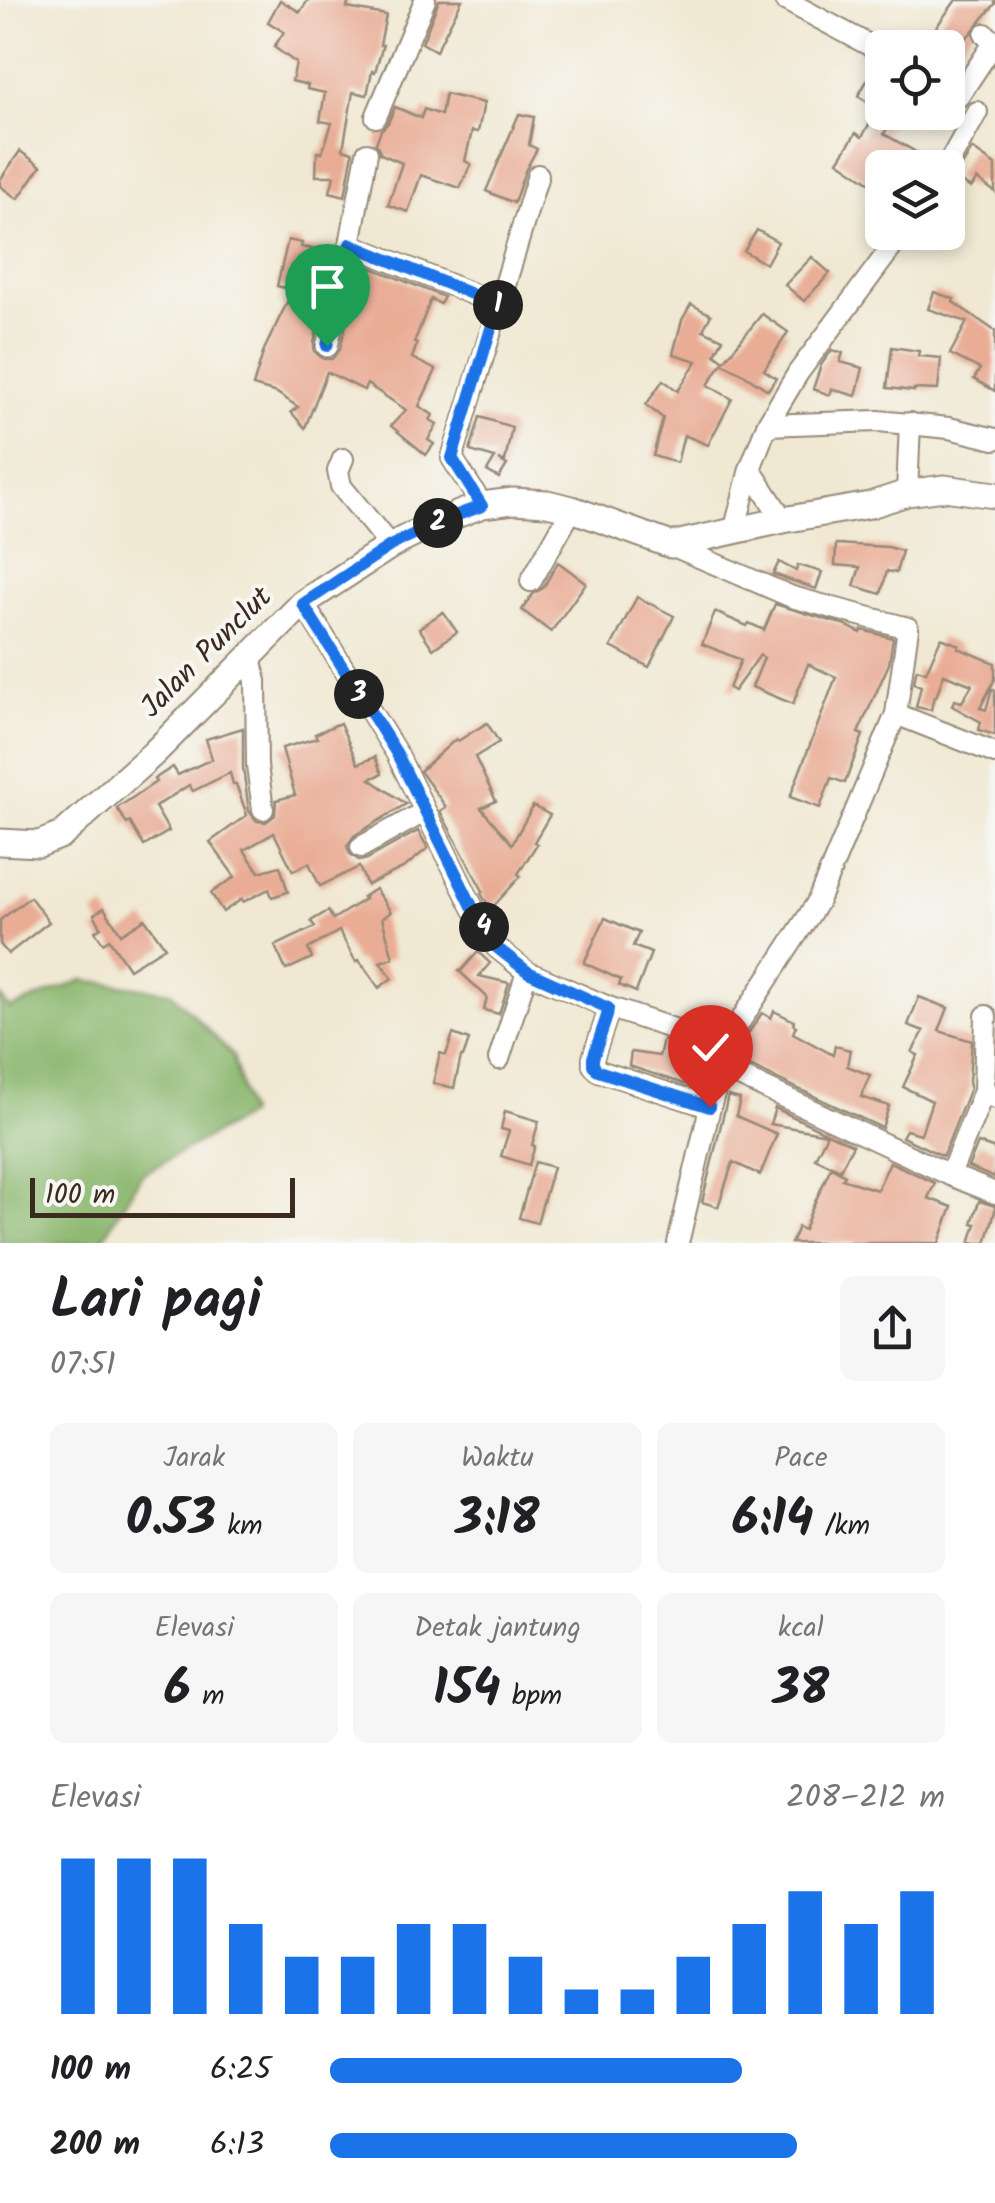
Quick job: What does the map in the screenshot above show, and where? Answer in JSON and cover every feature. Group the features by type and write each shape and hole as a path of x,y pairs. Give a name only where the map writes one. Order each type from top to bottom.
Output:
{"main road":[{"path":"671,545 907,493 944,488 995,495"},
{"name":"Jalan Punclut","path":"0,842 39,844 62,835 154,752 303,604 390,546 438,522 482,506 514,501 547,503 671,545"}],"street":[{"path":"376,117 425,0"},
{"path":"785,0 865,43"},
{"path":"965,79 992,46 993,41 985,34"},
{"path":"960,150 986,118 965,103"},
{"path":"327,346 367,153"},
{"path":"482,506 452,458 538,174"},
{"path":"350,244 498,305"},
{"path":"734,532 766,425 798,374 890,250"},
{"path":"766,425 910,423 995,439"},
{"path":"907,493 910,423"},
{"path":"342,459 338,471 341,486 390,546"},
{"path":"750,469 783,520"},
{"path":"531,580 572,509"},
{"path":"671,545 792,598 908,628 896,714 817,902 724,1046 722,1068 678,1243"},
{"path":"303,604 397,754 496,947 528,972 608,1008 724,1046"},
{"path":"249,655 256,680 257,766 263,810"},
{"path":"896,714 995,753"},
{"path":"361,846 424,812"},
{"path":"499,1059 528,972"},
{"path":"608,1008 593,1058 598,1071 710,1107"},
{"path":"950,1175 990,1094 986,1016"},
{"path":"722,1068 995,1193"}],"green space":[{"path":"83,980 171,992 233,1056 248,1115 142,1174 100,1243 0,1243 0,996 10,1009"}],"building":[{"path":"280,0 300,12 308,0 349,0 347,8 386,15 383,45 367,95 353,92 343,149 353,152 345,196 330,192 334,176 316,176 317,152 322,153 332,123 320,121 325,93 292,81 296,63 274,47 284,32 268,22"},
{"path":"439,0 462,0 436,51 422,43"},
{"path":"956,0 995,0 965,40 965,30 934,30"},
{"path":"445,94 484,103 478,132 472,131 465,161 471,164 460,188 421,175 408,212 388,205 402,163 381,154 376,143 381,130 395,107 421,118 424,109 441,115"},
{"path":"519,114 534,117 529,145 537,149 514,203 486,191"},
{"path":"866,130 886,130 884,134 913,150 865,150 865,179 838,161 856,133 862,137"},
{"path":"972,149 995,165 995,192 977,179 971,188 965,184 965,161"},
{"path":"20,151 41,166 18,199 0,186 0,180"},
{"path":"757,230 778,242 766,264 744,251"},
{"path":"288,240 302,243 301,247 334,252 314,343 314,351 323,359 332,359 340,350 352,300 358,302 370,267 444,297 440,304 431,299 412,358 436,370 419,406 433,415 430,420 437,424 428,440 434,444 426,455 391,426 406,410 367,384 364,390 327,372 305,428 291,412 298,407 277,393 253,386 264,350 293,290 277,286"},
{"path":"812,257 830,273 804,301 785,285"},
{"path":"934,292 954,299 995,331 995,391 974,379 980,369 950,354 967,322 928,309"},
{"path":"691,304 711,315 703,330 723,339 715,354 724,361 762,314 788,332 764,370 776,378 768,390 722,363 708,385 732,399 708,445 684,435 677,463 653,456 663,418 646,405 663,380 678,391 697,361 673,354 682,320"},
{"path":"892,347 919,351 918,356 941,358 938,390 887,388"},
{"path":"832,350 843,353 840,362 863,368 856,396 832,389 830,395 813,389 821,365"},
{"path":"480,417 512,427 505,461 499,460 507,465 499,478 487,471 495,458 470,451"},
{"path":"836,544 902,551 896,573 887,571 881,594 854,586 860,567 835,565"},
{"path":"558,562 586,583 551,632 522,610 533,594 543,588"},
{"path":"779,562 796,571 798,565 822,572 816,589 773,574"},
{"path":"637,597 674,616 649,667 611,647"},
{"path":"775,604 861,633 862,630 893,638 889,664 858,733 863,735 845,783 831,778 820,808 790,797 836,677 808,664 793,704 752,687 764,658 760,655 734,691 729,688 741,660 702,644 715,612 764,630"},
{"path":"443,612 457,632 433,649 419,628"},
{"path":"941,638 995,663 995,679 980,708 986,710 992,689 995,690 995,735 979,730 981,722 952,706 954,700 962,702 972,685 944,674 931,710 916,707 921,686 914,683 917,669 926,672"},
{"path":"340,723 358,764 375,757 382,774 370,779 406,804 354,836 347,846 350,854 360,861 367,859 418,831 428,848 405,867 367,885 359,867 320,886 309,863 293,871 274,833 244,850 259,872 280,866 288,892 272,897 269,889 243,902 242,899 223,912 211,893 235,877 210,842 247,815 230,773 193,791 189,785 155,807 169,831 144,846 117,808 173,767 178,775 212,759 206,739 243,728 249,811 257,821 266,822 275,815 276,800 295,795 282,748 317,738 315,734"},
{"path":"487,723 499,742 475,757 496,801 481,808 512,844 533,806 550,815 518,874 521,876 492,908 440,811 446,807 420,771 456,739"},
{"path":"375,889 391,912 382,918 393,958 380,962 392,978 379,988 359,960 356,962 339,931 308,949 312,958 286,970 275,946 315,927 311,921 328,911 333,919"},
{"path":"30,897 49,922 8,954 0,944 0,920"},
{"path":"104,908 121,934 145,919 165,947 129,969 109,939 103,943 95,931 101,927 94,914"},
{"path":"605,918 639,933 633,946 651,953 636,992 619,985 621,980 584,963"},
{"path":"478,952 490,963 479,976 509,983 499,1014 484,1010 487,997 458,970"},
{"path":"919,997 948,1008 939,1031 972,1041 970,1088 943,1156 902,1137 906,1130 921,1134 932,1101 903,1087 918,1055 912,1052 924,1031 908,1025"},
{"path":"774,1011 794,1021 793,1033 833,1055 835,1046 850,1050 847,1066 870,1075 861,1097 889,1106 882,1128 737,1060 740,1046 762,1013 771,1018"},
{"path":"453,1034 469,1040 454,1088 433,1083 440,1053 446,1055"},
{"path":"663,1040 679,1045 675,1064 698,1072 693,1087 629,1066 631,1052 659,1056"},
{"path":"728,1096 740,1099 736,1116 777,1134 760,1175 733,1162 718,1207 702,1202"},
{"path":"775,1108 853,1145 840,1170 815,1158 827,1134 770,1124"},
{"path":"505,1111 539,1121 529,1165 501,1156 509,1131 501,1129"},
{"path":"978,1143 995,1149 995,1178 968,1167"},
{"path":"535,1162 553,1167 537,1223 519,1218"},
{"path":"890,1162 935,1183 928,1198 952,1207 939,1243 791,1243 798,1227 804,1230 831,1167 845,1175 842,1179 877,1190"},
{"path":"979,1201 995,1206 995,1211 986,1243 970,1243 976,1224 972,1223"}],"route":[{"path":"327,346 350,244 498,305 452,458 482,506 390,546 303,604 397,754 496,947 528,972 608,1008 593,1058 598,1071 710,1107"}]}
